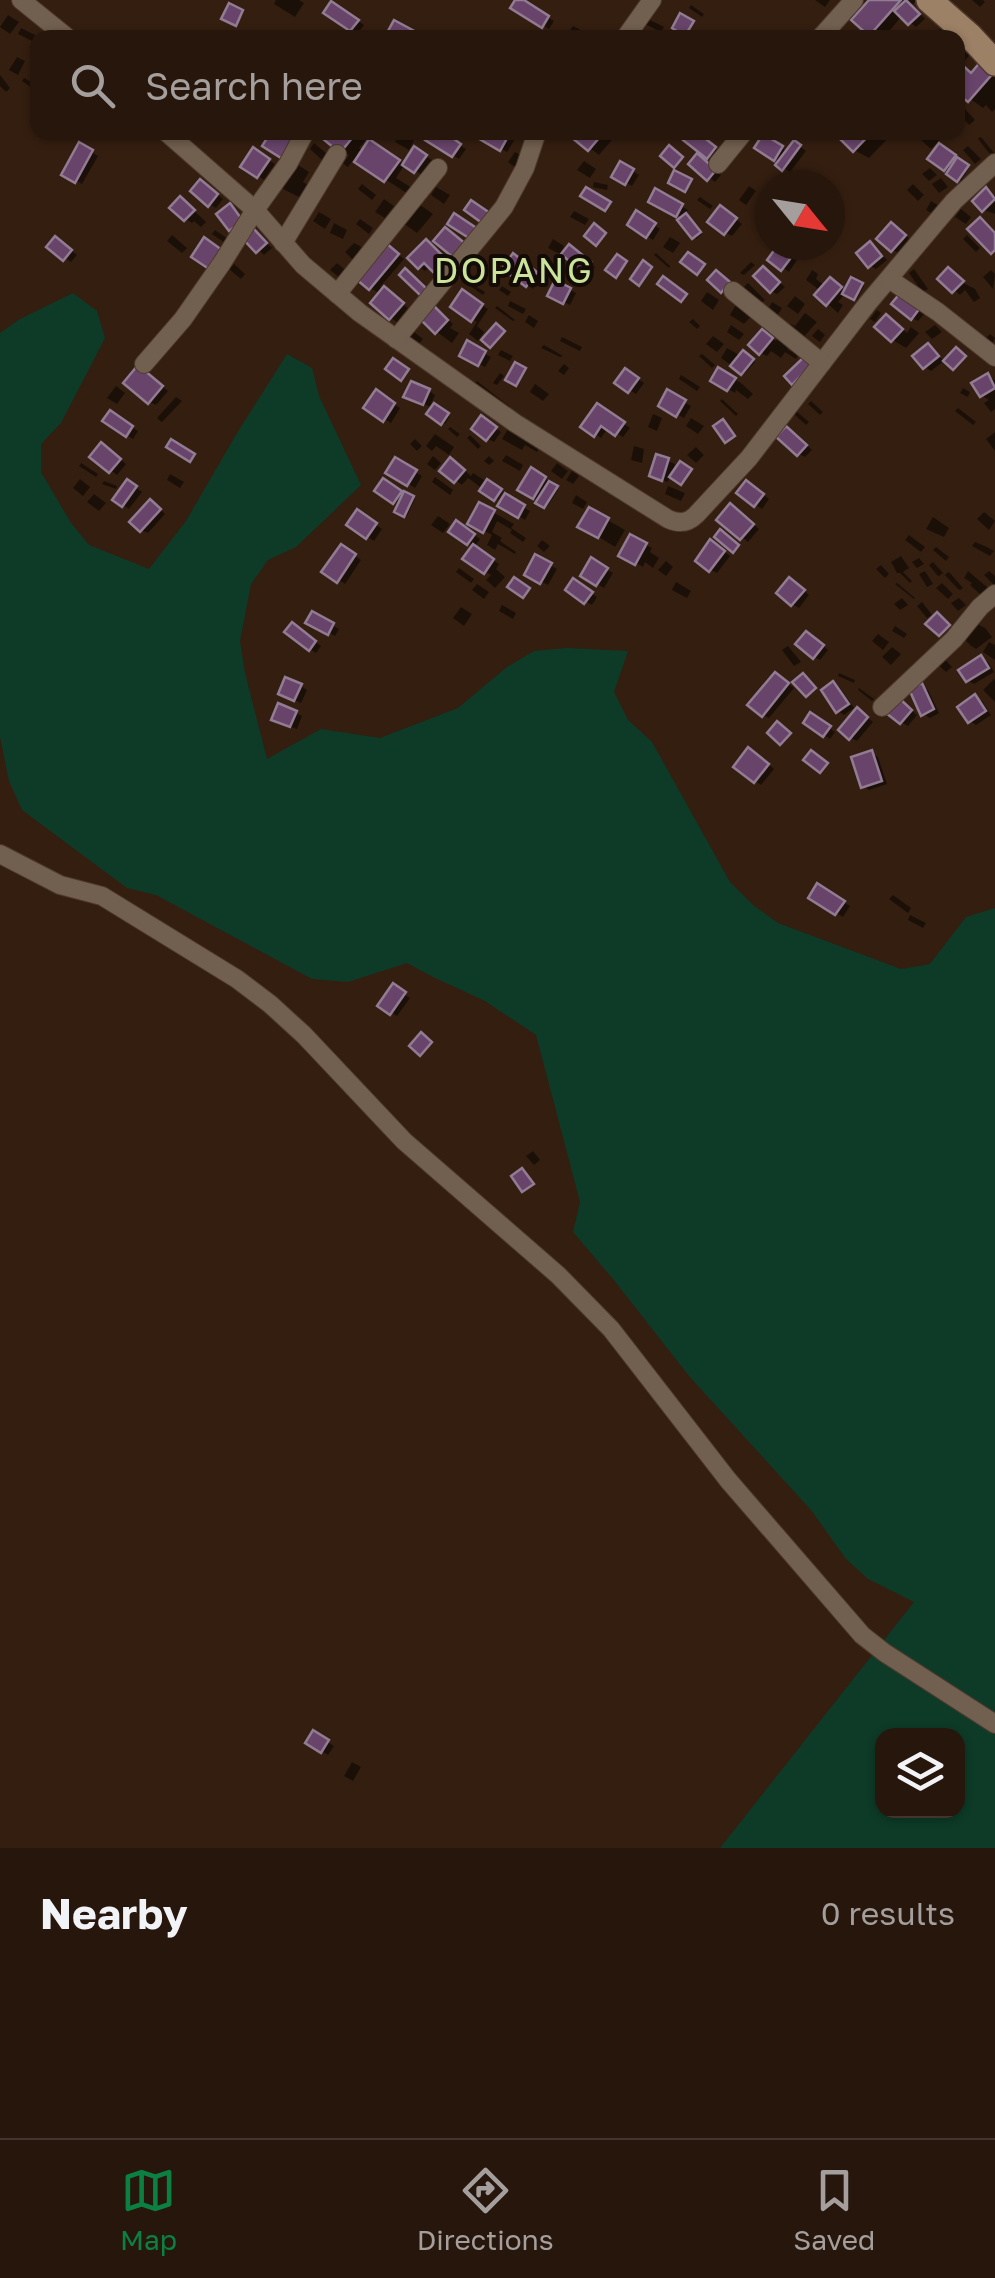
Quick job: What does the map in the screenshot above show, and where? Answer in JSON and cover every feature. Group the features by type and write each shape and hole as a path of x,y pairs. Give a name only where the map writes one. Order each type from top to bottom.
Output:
{"street":[{"path":"20,0 59,30"},
{"path":"631,30 652,0"},
{"path":"827,30 854,0"},
{"path":"930,0 963,30"},
{"path":"965,32 995,63"},
{"path":"175,140 255,210 282,243 337,294 396,339 516,423 668,519 680,522 696,515 749,458 868,303 954,201 995,163"},
{"path":"144,364 183,319 301,140"},
{"path":"396,339 504,206 535,140"},
{"path":"718,164 738,140"},
{"path":"282,243 337,154"},
{"path":"337,294 438,168"},
{"path":"890,279 995,357"},
{"path":"733,291 822,363"},
{"path":"882,707 995,594"},
{"path":"0,854 60,886 102,896 237,979 270,1004 404,1142 558,1276 612,1330 728,1480 862,1635 995,1724"}],"green space":[{"path":"73,293 97,311 105,338 61,423 41,444 41,472 89,545 149,569 186,521 287,354 312,368 319,396 361,485 296,547 268,560 251,584 240,641 267,759 321,729 380,738 458,708 507,667 534,651 628,651 614,692 628,720 652,742 730,882 778,923 901,969 930,964 966,917 995,908 995,1848 720,1848 914,1602 868,1579 846,1559 811,1510 689,1376 573,1232 580,1202 536,1035 485,1001 407,963 348,982 312,979 156,895 127,888 22,810 9,781 0,737 0,333"}],"building":[{"path":"515,0 524,0 549,16 542,28 510,8"},
{"path":"869,0 901,0 874,30 862,30 851,20"},
{"path":"906,0 920,14 908,25 894,11"},
{"path":"331,1 359,20 348,30 323,13"},
{"path":"229,3 243,10 236,26 221,19"},
{"path":"680,13 694,21 689,30 672,28"},
{"path":"394,20 412,30 389,30"},
{"path":"982,60 995,71 968,102 965,67 971,73"},
{"path":"266,140 293,140 284,160 262,146"},
{"path":"324,140 351,140 340,153"},
{"path":"368,140 400,160 384,182 354,162"},
{"path":"425,140 455,140 461,144 452,157"},
{"path":"481,140 506,140 500,151"},
{"path":"575,140 597,140 588,151"},
{"path":"683,140 707,140 716,147 707,159"},
{"path":"759,140 773,140 783,146 774,161 754,148"},
{"path":"794,140 801,145 783,170 775,165"},
{"path":"841,140 864,140 853,152"},
{"path":"79,142 93,150 75,183 61,175"},
{"path":"939,143 956,155 944,171 927,159"},
{"path":"669,145 683,157 674,168 660,156"},
{"path":"414,146 427,155 414,173 402,165"},
{"path":"253,147 270,159 257,178 240,167"},
{"path":"697,153 716,170 707,181 688,164"},
{"path":"957,157 969,165 957,182 946,174"},
{"path":"620,161 634,169 625,185 611,177"},
{"path":"674,170 692,179 685,192 668,183"},
{"path":"200,179 218,194 208,207 190,191"},
{"path":"586,187 611,202 605,211 580,196"},
{"path":"986,187 995,199 982,212 972,201"},
{"path":"655,188 683,204 676,217 648,202"},
{"path":"180,196 195,210 184,221 169,208"},
{"path":"471,200 490,213 482,223 464,210"},
{"path":"230,203 243,221 229,231 216,214"},
{"path":"720,205 737,218 724,235 707,222"},
{"path":"636,210 656,223 646,238 627,225"},
{"path":"454,213 478,229 472,240 447,224"},
{"path":"686,213 701,232 692,239 677,220"},
{"path":"980,217 995,233 995,250 991,254 967,229"},
{"path":"891,222 906,235 891,252 876,239"},
{"path":"594,223 606,233 596,246 584,236"},
{"path":"445,227 467,245 455,259 433,241"},
{"path":"253,228 267,243 256,253 242,238"},
{"path":"55,236 72,250 63,261 46,247"},
{"path":"204,237 222,250 209,269 191,257"},
{"path":"426,239 446,259 433,272 424,263 418,269 407,258"},
{"path":"870,241 882,256 868,268 856,253"},
{"path":"386,243 399,254 369,290 356,279"},
{"path":"569,244 591,262 582,272 561,254"},
{"path":"688,252 705,264 697,275 680,262"},
{"path":"513,253 537,272 526,287 502,269"},
{"path":"617,254 627,261 616,278 605,270"},
{"path":"643,260 652,267 639,286 630,279"},
{"path":"767,260 789,260 781,271"},
{"path":"763,266 780,282 770,293 753,276"},
{"path":"948,267 964,281 952,293 937,279"},
{"path":"405,268 428,290 422,297 399,275"},
{"path":"716,270 730,282 721,293 707,280"},
{"path":"663,276 687,294 681,302 657,284"},
{"path":"830,277 842,287 826,306 814,295"},
{"path":"851,277 863,283 854,300 842,294"},
{"path":"555,280 571,288 563,304 547,296"},
{"path":"384,286 404,303 389,320 370,303"},
{"path":"462,289 483,304 471,322 450,307"},
{"path":"901,292 920,308 911,320 891,304"},
{"path":"432,304 448,320 435,334 419,318"},
{"path":"886,314 903,329 891,342 874,327"},
{"path":"496,323 505,331 490,348 481,340"},
{"path":"762,329 773,338 759,355 748,345"},
{"path":"467,340 486,351 478,366 459,356"},
{"path":"928,343 939,356 923,369 912,356"},
{"path":"956,347 966,356 953,370 943,361"},
{"path":"743,350 754,359 741,375 730,366"},
{"path":"805,356 813,364 792,385 784,376"},
{"path":"393,358 409,369 401,381 385,369"},
{"path":"515,362 526,368 516,386 505,380"},
{"path":"138,365 163,386 148,404 123,383"},
{"path":"718,367 736,378 727,391 710,381"},
{"path":"625,368 639,378 628,393 614,383"},
{"path":"988,373 995,388 980,397 971,383"},
{"path":"411,381 430,389 423,405 403,397"},
{"path":"376,389 395,403 383,422 363,408"},
{"path":"667,389 686,400 676,417 658,406"},
{"path":"434,403 449,413 441,425 426,414"},
{"path":"597,403 625,422 615,436 601,426 594,437 580,427"},
{"path":"110,410 133,426 126,437 102,421"},
{"path":"481,415 497,427 486,441 471,429"},
{"path":"723,419 735,436 725,443 713,426"},
{"path":"786,426 807,445 797,456 776,437"},
{"path":"171,439 195,454 190,462 166,447"},
{"path":"101,442 121,459 109,473 89,457"},
{"path":"656,454 669,458 662,481 649,476"},
{"path":"395,457 417,470 407,486 385,473"},
{"path":"450,457 465,470 454,483 439,471"},
{"path":"680,461 692,469 681,485 669,477"},
{"path":"531,467 546,477 533,499 517,490"},
{"path":"383,478 402,491 393,504 374,491"},
{"path":"127,479 137,486 122,507 112,500"},
{"path":"487,479 502,489 494,501 479,491"},
{"path":"746,480 764,494 754,507 736,493"},
{"path":"549,481 558,486 544,508 535,503"},
{"path":"404,491 414,496 404,517 394,512"},
{"path":"505,493 525,505 518,518 497,506"},
{"path":"150,499 161,509 140,532 129,522"},
{"path":"479,502 495,510 483,533 467,524"},
{"path":"730,503 754,524 740,540 716,520"},
{"path":"589,507 609,518 598,538 577,527"},
{"path":"357,509 377,523 366,539 346,525"},
{"path":"456,520 475,534 467,545 448,532"},
{"path":"720,529 739,545 733,553 714,537"},
{"path":"630,534 647,543 635,565 618,556"},
{"path":"710,539 725,551 709,572 695,561"},
{"path":"341,544 356,554 337,583 321,572"},
{"path":"473,544 494,559 484,574 462,559"},
{"path":"535,554 552,563 540,584 524,575"},
{"path":"591,557 608,568 596,586 580,576"},
{"path":"514,577 530,588 523,598 507,587"},
{"path":"789,577 805,590 791,606 776,593"},
{"path":"573,578 593,592 584,604 565,590"},
{"path":"312,611 334,623 328,635 305,623"},
{"path":"937,612 950,625 939,636 925,624"},
{"path":"292,622 316,641 309,651 284,632"},
{"path":"806,631 824,645 813,659 795,644"},
{"path":"981,655 989,668 966,682 958,670"},
{"path":"775,672 789,683 762,717 747,705"},
{"path":"803,673 816,688 806,697 792,682"},
{"path":"285,677 302,684 294,701 278,694"},
{"path":"833,681 849,704 836,713 821,690"},
{"path":"922,683 934,709 921,716 909,689"},
{"path":"975,694 986,711 968,723 957,707"},
{"path":"899,698 912,710 900,724 886,713"},
{"path":"278,703 297,711 290,727 271,720"},
{"path":"857,707 868,717 849,740 838,730"},
{"path":"810,712 831,726 823,737 803,723"},
{"path":"777,721 791,733 780,745 767,733"},
{"path":"748,747 769,764 754,783 733,767"},
{"path":"811,750 828,763 820,773 803,760"},
{"path":"872,750 882,781 861,788 851,757"},
{"path":"817,883 845,901 835,915 808,898"},
{"path":"393,983 406,992 390,1015 377,1006"},
{"path":"421,1032 432,1042 420,1056 409,1046"},
{"path":"522,1168 534,1184 522,1192 511,1176"},
{"path":"313,1730 329,1740 321,1753 305,1743"}],"district":[{"name":"DOPANG","path":"514,271"}]}
